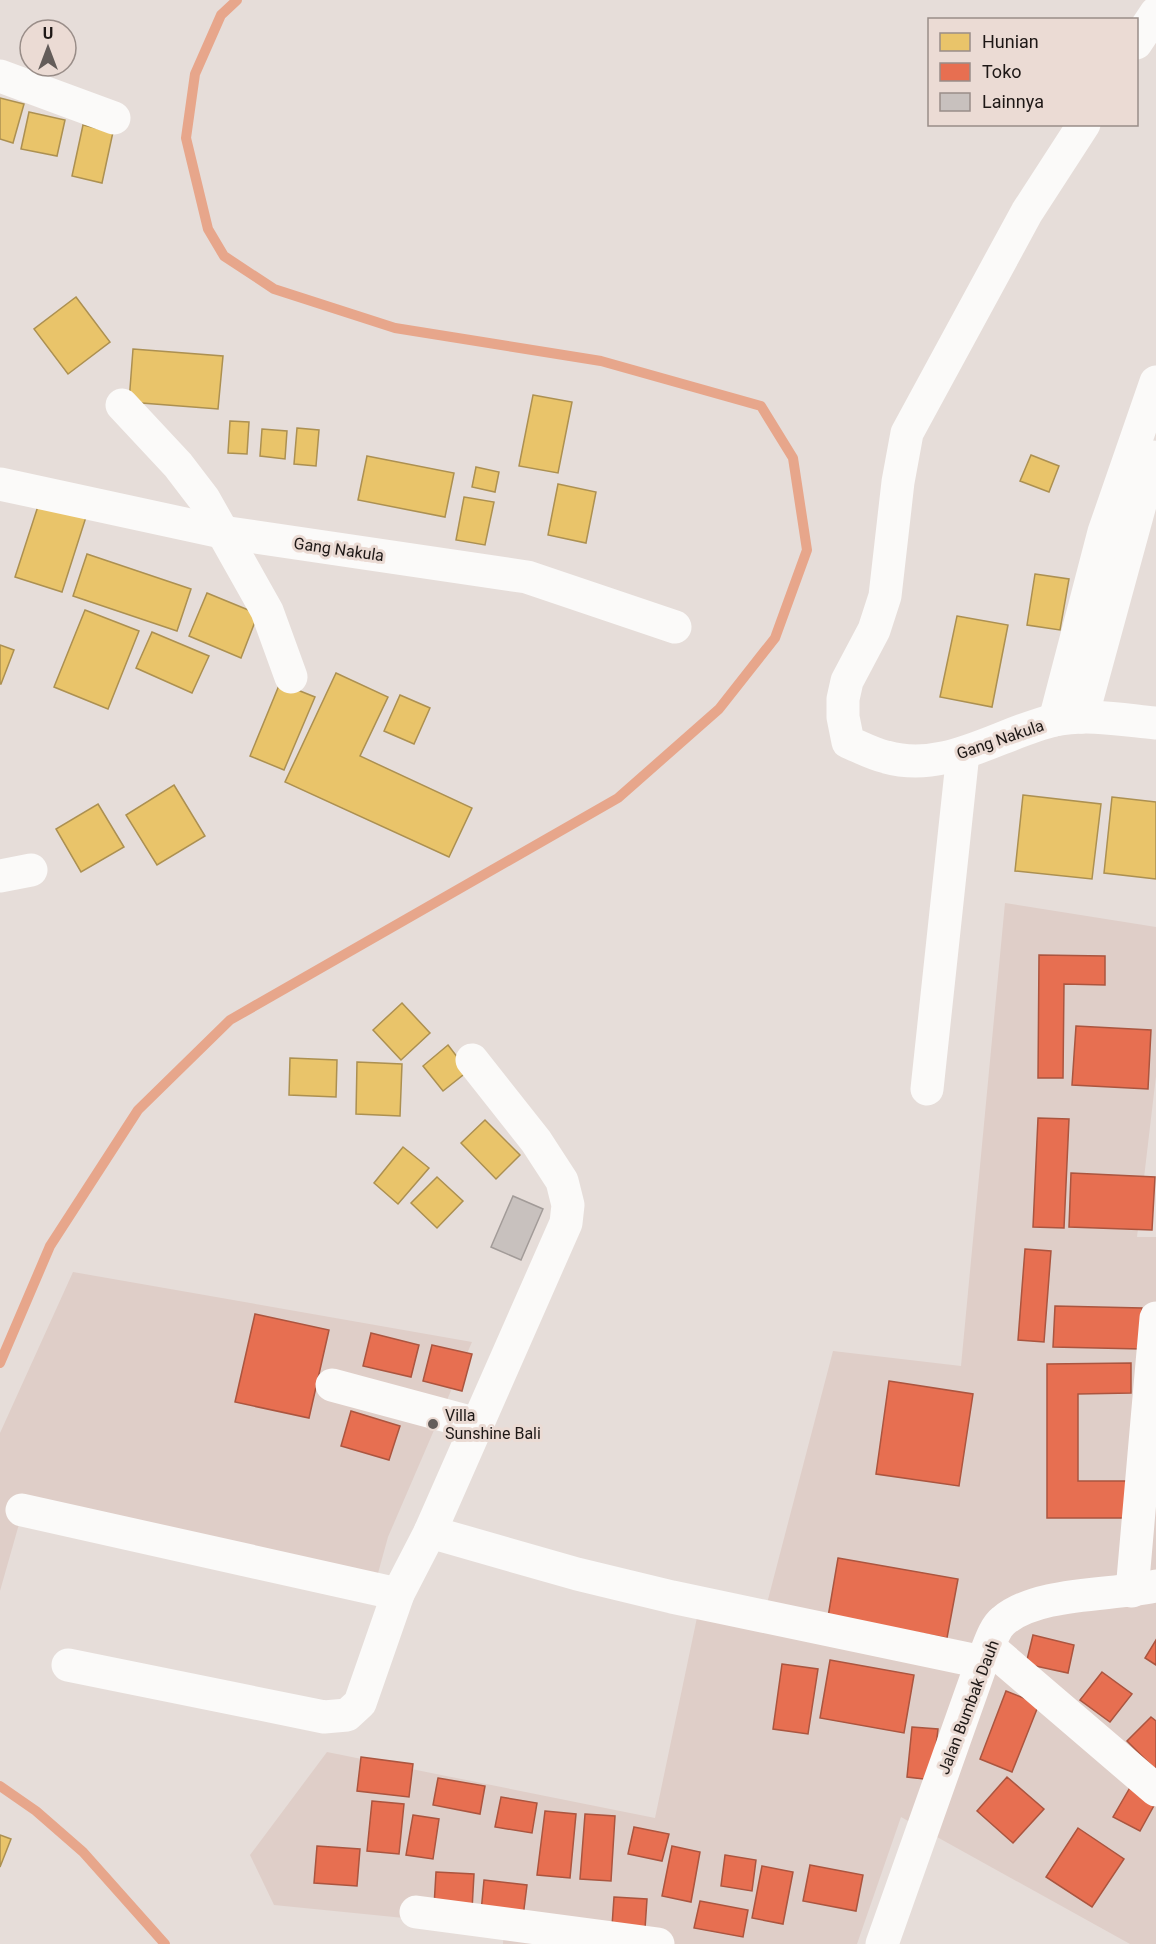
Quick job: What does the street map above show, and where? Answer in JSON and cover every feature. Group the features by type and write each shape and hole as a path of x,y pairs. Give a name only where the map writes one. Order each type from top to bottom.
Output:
{"street":[{"path":"1138,41 1156,13"},
{"path":"0,76 114,118"},
{"name":"Gang Nakula","path":"1083,126 1028,212 907,433 898,482 885,596 874,630 847,681 843,699 843,717 848,742 887,758 918,761 963,753 1068,719 1156,723"},
{"path":"1068,719 1104,532 1156,382"},
{"path":"122,405 178,465 204,499 267,611 291,676"},
{"path":"1068,719 1153,457"},
{"name":"Gang Nakula","path":"0,484 222,532 527,577 675,627"},
{"path":"927,1089 963,753"},
{"path":"68,1665 324,1717 347,1715 360,1703 399,1594 430,1532 566,1223 568,1205 562,1181 541,1149 472,1060"},
{"path":"1144,1589 1156,1318"},
{"path":"332,1385 477,1424"},
{"path":"22,1510 399,1594"},
{"path":"430,1532 577,1574 672,1597 986,1655 1156,1790"},
{"name":"Jalan Bumbak Dauh","path":"882,1944 986,1655 1002,1622 1020,1610 1069,1598 1144,1589"},
{"path":"416,1912 658,1944"}],"shaded area":[{"path":"1005,903 1156,927 1156,1076 1137,1237 1156,1237 1156,1944 1130,1944 901,1817 857,1944 503,1944 504,1928 274,1905 250,1855 327,1752 655,1818 699,1608 765,1611 833,1351 961,1366"},
{"path":"73,1272 472,1342 388,1537 375,1584 21,1517 0,1591 0,1433"}],"building: Hunian":[{"path":"0,98 24,104 13,143 0,139"},
{"path":"29,112 65,120 57,156 21,149"},
{"path":"83,125 113,132 102,183 72,176"},
{"path":"76,297 110,342 68,374 34,329"},
{"path":"133,349 223,356 218,409 129,402"},
{"path":"533,395 572,402 558,473 519,466"},
{"path":"230,421 249,422 247,454 228,453"},
{"path":"297,428 319,430 316,466 294,464"},
{"path":"262,429 287,431 285,459 260,456"},
{"path":"1031,455 1059,466 1049,492 1020,481"},
{"path":"367,456 454,473 445,517 358,500"},
{"path":"476,467 499,472 495,492 472,487"},
{"path":"558,484 596,492 586,543 548,535"},
{"path":"464,497 494,502 485,545 456,540"},
{"path":"39,503 86,517 62,592 15,577"},
{"path":"87,554 191,589 177,631 73,596"},
{"path":"1035,574 1069,579 1060,630 1027,625"},
{"path":"207,593 258,614 241,658 189,636"},
{"path":"85,610 139,631 108,709 54,687"},
{"path":"957,616 1008,625 992,707 940,697"},
{"path":"152,632 209,656 192,693 136,668"},
{"path":"0,645 14,650 1,684 0,684"},
{"path":"336,673 388,697 360,756 472,808 449,857 285,782"},
{"path":"280,683 315,697 284,770 250,756"},
{"path":"400,695 430,708 414,744 384,731"},
{"path":"174,785 205,836 157,865 126,815"},
{"path":"1023,795 1101,804 1092,879 1015,871"},
{"path":"1112,797 1156,802 1156,879 1104,873"},
{"path":"98,804 124,847 81,872 56,829"},
{"path":"402,1003 430,1033 401,1060 373,1030"},
{"path":"448,1045 468,1071 443,1091 423,1066"},
{"path":"290,1058 337,1060 336,1097 289,1095"},
{"path":"357,1062 402,1064 400,1116 356,1114"},
{"path":"485,1120 520,1155 496,1179 461,1143"},
{"path":"403,1147 429,1168 398,1204 374,1183"},
{"path":"437,1177 463,1201 437,1228 411,1203"},
{"path":"0,1835 11,1839 0,1867"}],"building: Toko":[{"path":"1039,955 1105,956 1105,985 1064,984 1063,1078 1038,1078"},
{"path":"1076,1026 1151,1030 1148,1089 1072,1085"},
{"path":"1038,1118 1069,1119 1064,1228 1033,1227"},
{"path":"1071,1173 1155,1177 1152,1230 1069,1227"},
{"path":"1025,1249 1051,1251 1044,1342 1018,1340"},
{"path":"1055,1306 1142,1308 1141,1349 1053,1347"},
{"path":"255,1314 329,1330 309,1418 235,1402"},
{"path":"371,1333 419,1345 411,1377 363,1366"},
{"path":"432,1345 472,1354 462,1391 423,1381"},
{"path":"1131,1363 1131,1393 1078,1394 1078,1481 1126,1481 1126,1518 1047,1518 1047,1364"},
{"path":"889,1381 973,1394 959,1486 876,1474"},
{"path":"351,1411 400,1426 389,1460 341,1446"},
{"path":"838,1558 958,1579 947,1638 828,1617"},
{"path":"1033,1635 1074,1645 1068,1673 1026,1664"},
{"path":"1156,1640 1156,1665 1145,1658"},
{"path":"830,1660 914,1675 904,1733 820,1718"},
{"path":"782,1664 818,1669 808,1734 773,1729"},
{"path":"1102,1672 1132,1694 1110,1722 1080,1700"},
{"path":"1006,1691 1039,1704 1012,1772 980,1759"},
{"path":"1151,1717 1156,1721 1156,1770 1127,1741"},
{"path":"912,1727 938,1729 932,1780 907,1777"},
{"path":"361,1757 413,1764 409,1797 357,1791"},
{"path":"1007,1777 1044,1809 1013,1843 977,1811"},
{"path":"438,1778 485,1786 480,1814 433,1805"},
{"path":"1132,1784 1156,1802 1140,1831 1113,1817"},
{"path":"501,1797 537,1803 532,1833 495,1827"},
{"path":"372,1801 404,1804 399,1854 367,1851"},
{"path":"545,1811 576,1814 570,1878 537,1875"},
{"path":"585,1814 615,1816 611,1881 580,1879"},
{"path":"413,1815 439,1819 433,1859 406,1855"},
{"path":"634,1827 669,1834 662,1861 628,1854"},
{"path":"1078,1828 1124,1859 1092,1907 1046,1877"},
{"path":"317,1846 360,1849 357,1886 314,1883"},
{"path":"672,1846 700,1852 691,1902 662,1896"},
{"path":"725,1855 756,1860 752,1891 721,1886"},
{"path":"810,1865 863,1875 856,1911 803,1901"},
{"path":"762,1866 793,1872 783,1924 752,1918"},
{"path":"436,1872 474,1874 472,1910 434,1906"},
{"path":"484,1880 527,1885 523,1917 481,1912"},
{"path":"614,1897 647,1899 645,1929 612,1926"},
{"path":"700,1901 748,1910 743,1937 694,1928"}],"building: Lainnya":[{"path":"513,1196 543,1209 521,1260 491,1247"}],"waterway":[{"path":"0,1363 50,1246 138,1110 230,1020 618,798 719,709 775,638 807,550 793,458 761,406 601,361 395,328 274,289 224,256 208,229 186,138 195,74 221,15 237,0"},
{"path":"0,1786 36,1811 83,1852 165,1944"}],"place":[{"name":"Villa Sunshine Bali","path":"433,1424"}]}
